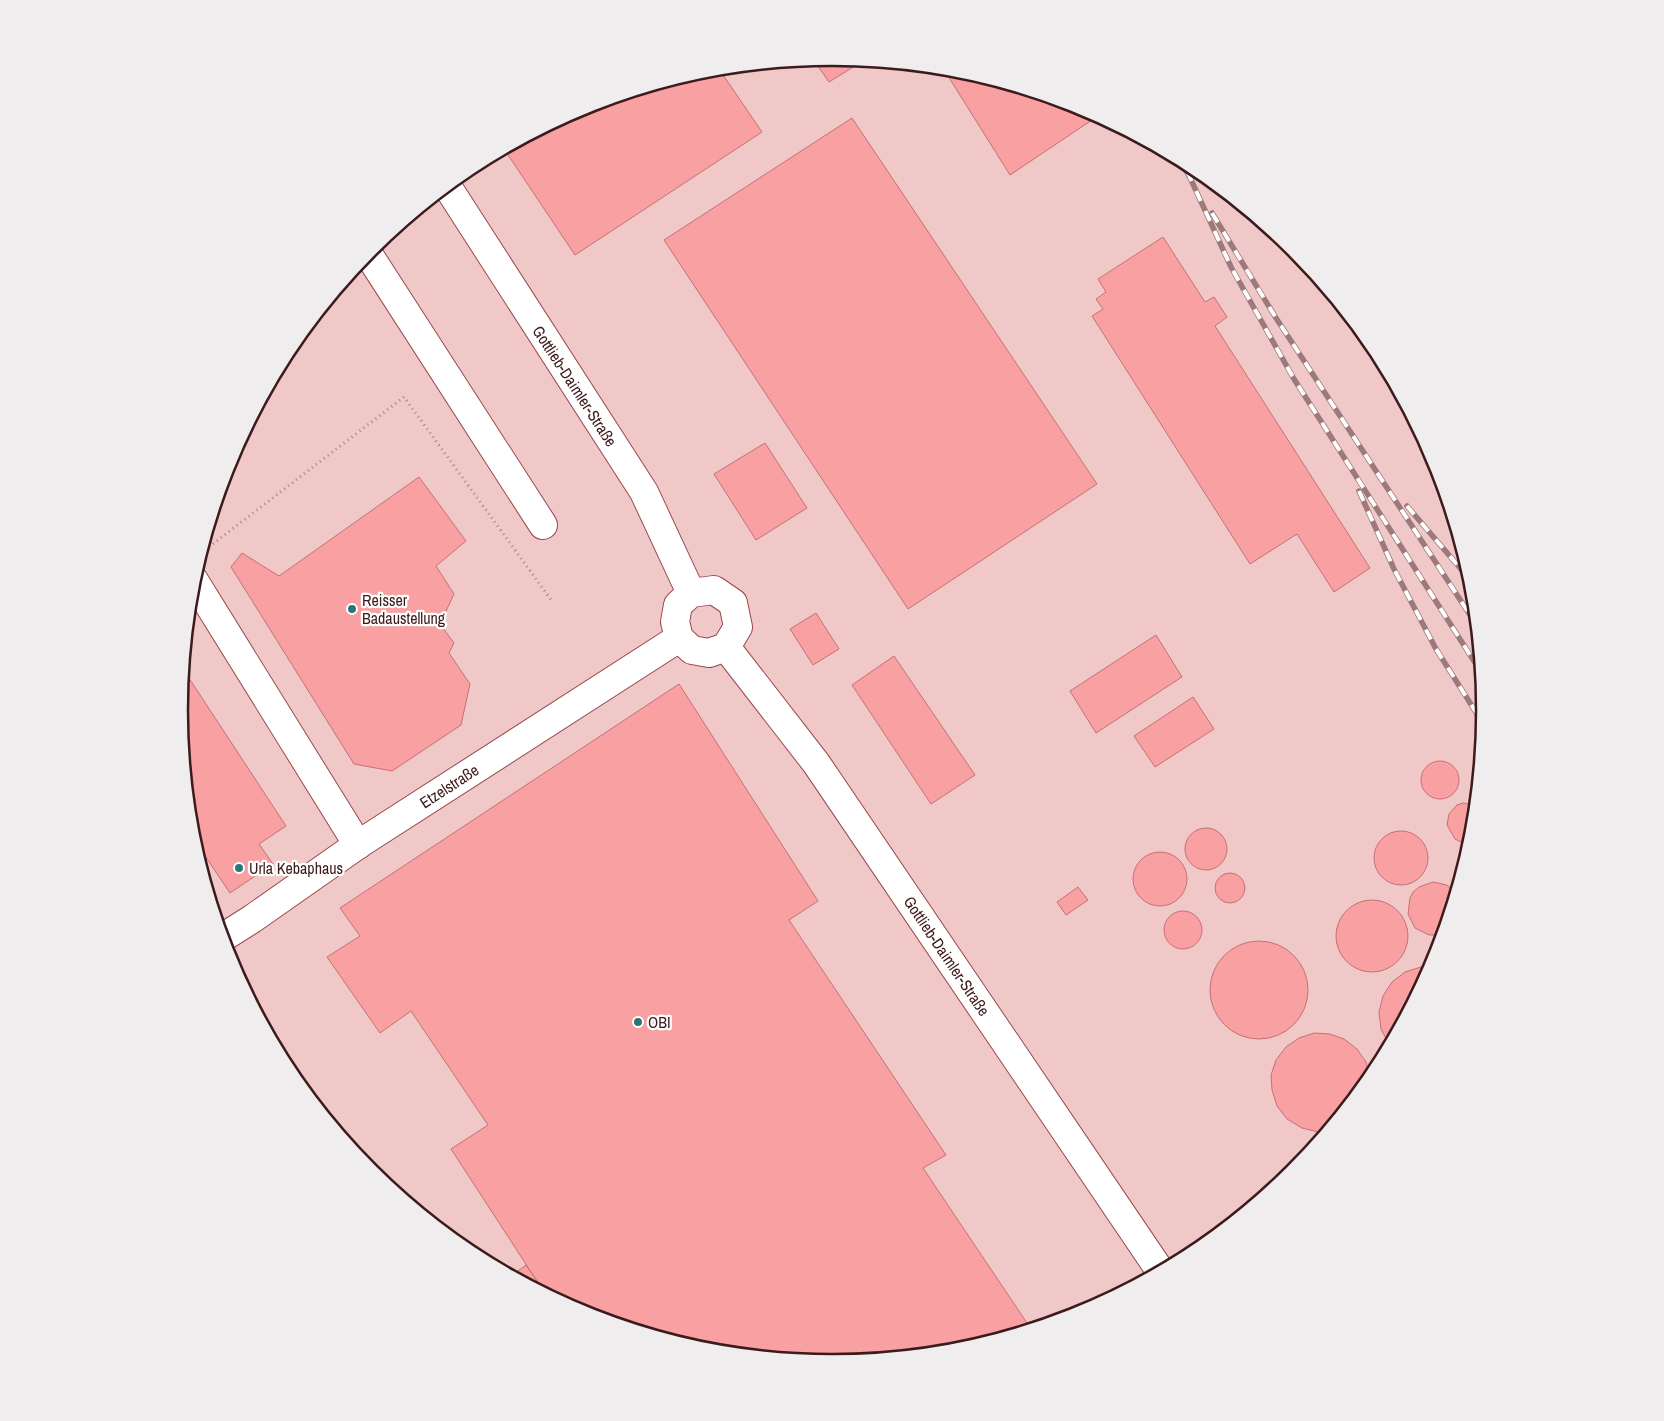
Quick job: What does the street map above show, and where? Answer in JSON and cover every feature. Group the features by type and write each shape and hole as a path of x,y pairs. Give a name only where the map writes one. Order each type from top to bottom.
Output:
{"street":[{"name":"Gottlieb-Daimler-Straße","path":"451,192 644,492 691,593"},
{"path":"372,259 543,525"},
{"path":"199,589 358,845"},
{"path":"714,590 733,603 738,627 726,647 709,653 692,650 679,638 674,622 678,605 691,593 714,590"},
{"name":"Etzelstraße","path":"228,934 358,845 679,638"},
{"name":"Gottlieb-Daimler-Straße","path":"726,647 816,763 1157,1266"}],"path":[{"path":"209,547 404,397 552,601"}],"shaded area":[{"path":"832,66 916,72 999,88 1039,100 1079,115 1154,153 1224,199 1257,226 1288,255 1343,318 1390,388 1410,426 1442,503 1454,544 1471,626 1475,668 1475,753 1471,795 1464,836 1442,918 1410,995 1390,1033 1343,1103 1316,1135 1288,1166 1224,1222 1190,1246 1117,1288 1079,1306 999,1333 916,1349 874,1353 832,1355 748,1349 665,1333 625,1321 585,1306 510,1268 440,1222 407,1195 376,1166 321,1103 274,1033 254,995 222,918 210,877 193,795 189,753 189,668 193,626 200,585 222,503 254,426 274,388 321,318 348,286 376,255 440,199 474,175 547,133 585,115 665,88 748,72 790,68"}],"building":[{"path":"818,67 853,67 829,82"},
{"path":"724,76 762,132 575,255 508,154 585,115 625,100 665,88"},
{"path":"949,77 999,88 1039,100 1091,121 1010,175"},
{"path":"852,118 1097,484 908,609 664,240"},
{"path":"1163,237 1205,302 1214,297 1227,317 1215,326 1370,568 1334,592 1297,534 1250,564 1092,316 1103,309 1096,299 1106,292 1098,279"},
{"path":"765,443 807,508 756,540 714,474"},
{"name":"Reisser Badaustellung","path":"419,477 466,541 436,566 454,594 440,624 454,643 449,653 470,684 461,725 392,771 354,764 231,567 242,553 279,576"},
{"path":"816,613 839,649 813,665 790,629"},
{"path":"1156,635 1182,677 1096,733 1070,691"},
{"path":"894,656 975,775 931,804 852,685"},
{"path":"189,678 286,826 259,844 273,864 230,893 205,855 200,836 193,795 189,753"},
{"name":"OBI","path":"679,684 818,901 789,920 946,1155 923,1168 1028,1324 999,1333 916,1349 832,1355 790,1353 748,1349 665,1333 585,1306 538,1283 451,1149 488,1125 411,1011 380,1033 327,957 360,936 340,908"},
{"path":"1193,697 1214,729 1155,767 1134,736"},
{"path":"1440,761 1447,762 1453,767 1458,773 1458,787 1453,793 1447,798 1440,799 1433,798 1427,793 1422,787 1421,780 1422,773 1427,767 1433,762"},
{"path":"1463,803 1469,804 1462,842 1455,839 1447,825 1449,814 1457,805"},
{"path":"1206,828 1221,834 1227,849 1221,864 1206,870 1191,864 1185,849 1191,834"},
{"path":"1401,831 1411,833 1420,839 1426,848 1428,858 1426,868 1420,877 1411,883 1401,885 1391,883 1382,877 1376,868 1374,858 1376,848 1382,839 1391,833"},
{"path":"1160,852 1170,854 1179,860 1185,869 1187,879 1185,889 1179,898 1170,904 1160,906 1150,904 1141,898 1135,889 1133,879 1135,869 1141,860 1150,854"},
{"path":"1230,873 1236,874 1244,882 1244,894 1236,902 1230,903 1224,902 1216,894 1215,888 1216,882 1224,874"},
{"path":"1433,882 1447,885 1451,888 1435,935 1429,935 1415,928 1408,914 1410,898 1419,887"},
{"path":"1078,887 1088,900 1066,915 1057,902"},
{"path":"1372,900 1392,906 1402,916 1408,936 1402,956 1392,966 1372,972 1352,966 1342,956 1336,936 1342,916 1352,906"},
{"path":"1183,911 1190,912 1196,917 1201,923 1201,937 1196,943 1190,948 1183,949 1176,948 1170,943 1165,937 1164,930 1165,923 1170,917 1176,912"},
{"path":"1259,941 1278,945 1294,955 1304,971 1308,990 1304,1009 1294,1025 1278,1035 1259,1039 1240,1035 1224,1025 1214,1009 1210,990 1214,971 1224,955 1240,945"},
{"path":"1423,967 1386,1039 1381,1029 1379,1012 1383,996 1392,982 1405,972"},
{"path":"1314,1033 1330,1034 1344,1039 1357,1049 1366,1062 1368,1068 1343,1103 1319,1132 1302,1128 1287,1119 1277,1106 1272,1090 1271,1075 1276,1060 1286,1047 1299,1038"},
{"path":"526,1265 539,1284 517,1272"}],"railway":[{"path":"1188,174 1231,267 1294,379 1474,662"},
{"path":"1212,213 1276,318 1469,613"},
{"path":"1359,491 1394,569 1436,649 1476,712"},
{"path":"1407,506 1460,568"}],"place":[{"name":"Reisser Badaustellung","path":"352,609"},
{"name":"Urla Kebaphaus","path":"239,868"},
{"name":"OBI","path":"638,1022"}]}
